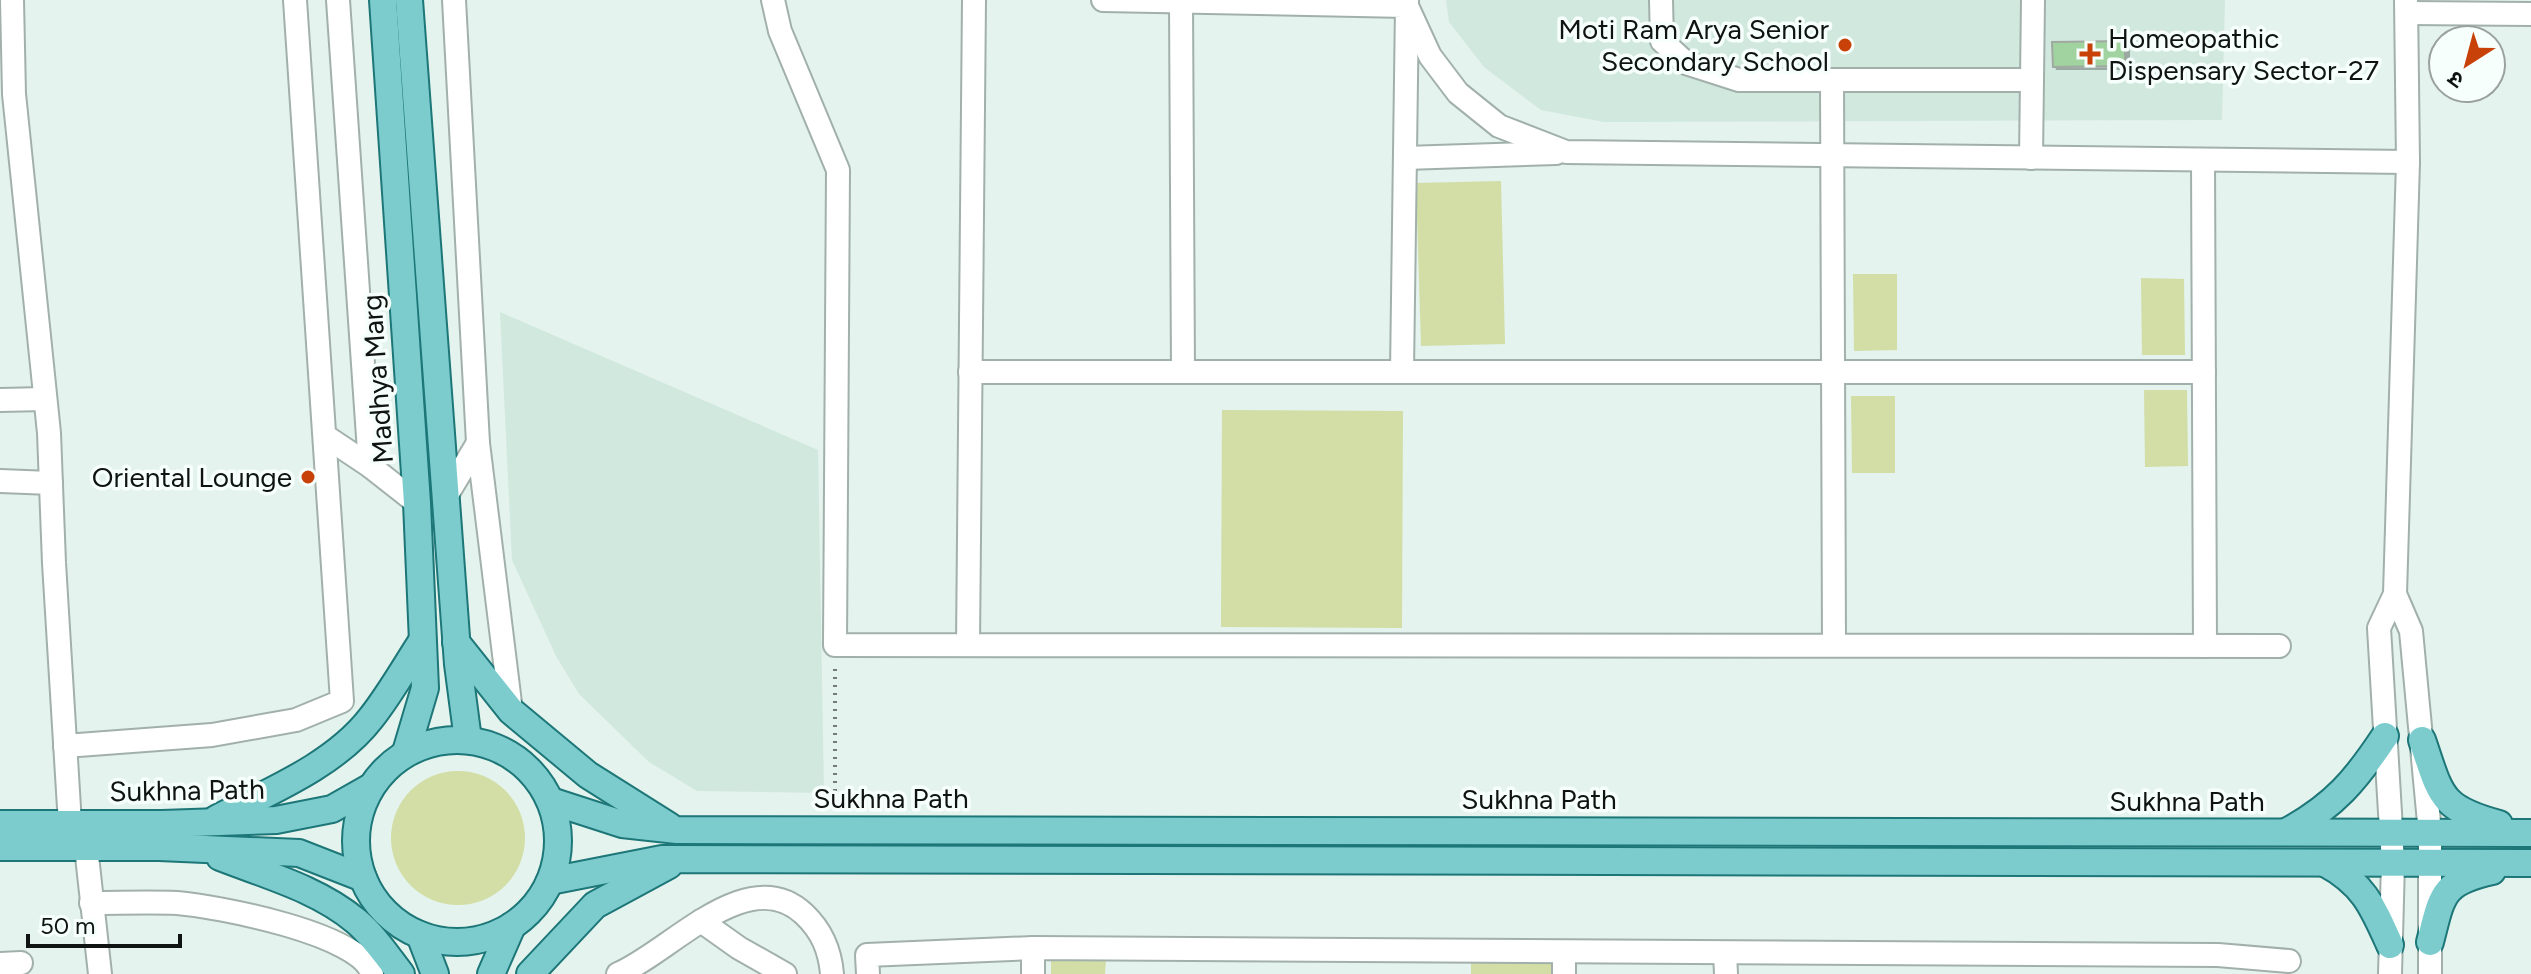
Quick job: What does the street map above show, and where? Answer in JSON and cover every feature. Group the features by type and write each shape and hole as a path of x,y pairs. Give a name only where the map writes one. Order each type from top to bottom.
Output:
{"main road":[{"name":"Madhya Marg","path":"383,0 417,503 425,688 406,752"},
{"path":"409,0 456,642 468,740"},
{"path":"209,822 311,771 355,734 370,720 422,641"},
{"path":"456,642 511,711 588,775 677,830"},
{"path":"2285,833 2313,817 2349,787 2385,736"},
{"path":"439,740 468,740 502,749 523,763 551,801 556,815 557,861 550,881 544,894 512,926 498,934 474,941 445,942 420,935 389,916 370,893 358,862 356,827 369,788 389,765 406,752 439,740"},
{"path":"2422,740 2441,793 2458,811 2476,819 2531,832"},
{"name":"Sukhna Path","path":"0,824 276,820 332,809 369,788"},
{"name":"Sukhna Path","path":"551,801 622,824 677,830 2531,832"},
{"name":"Sukhna Path","path":"0,847 299,853 363,878"},
{"path":"199,849 319,896 357,922 401,974"},
{"path":"550,881 662,859 2529,863"},
{"path":"530,974 595,905 679,860"},
{"path":"2323,862 2355,882 2374,908 2390,945"},
{"path":"2430,942 2448,888 2481,873 2529,863"},
{"path":"491,974 512,926"},
{"path":"420,935 435,974"}],"street":[{"path":"12,0 14,94 51,483 70,824"},
{"path":"65,746 212,735 296,720 342,701 295,0"},
{"path":"338,0 370,466"},
{"path":"454,0 478,443 511,711"},
{"path":"773,0 780,31 838,170 835,645 2279,646"},
{"path":"968,645 974,0"},
{"path":"1103,0 1407,3"},
{"path":"1661,0 1662,41 1686,63 1739,80 2032,80"},
{"path":"2031,158 2033,0"},
{"path":"1181,2 1183,372"},
{"path":"1407,3 1430,56 1458,93 1499,126 1566,152"},
{"path":"1402,372 1407,3"},
{"path":"2390,974 2393,863 2379,628 2395,594 2408,162 2406,6 2531,14"},
{"path":"1832,80 1834,645"},
{"path":"1405,158 1566,152 2408,162"},
{"path":"2203,160 2205,646"},
{"path":"970,372 2204,372"},
{"path":"0,400 45,399"},
{"path":"325,436 417,503"},
{"path":"445,498 478,443"},
{"path":"0,481 51,483"},
{"path":"2395,594 2411,631 2422,740 2430,833 2430,974"},
{"path":"86,847 100,974"},
{"path":"618,974 701,921 754,898 774,898 799,909 825,941 832,974"},
{"path":"91,903 179,903 258,918 325,937 351,949 370,965 372,974"},
{"path":"701,921 739,948 785,974"},
{"path":"1033,948 1033,974"},
{"path":"868,974 867,955 1033,948 1462,951 1564,963 2218,965 2289,961"},
{"path":"1462,951 1462,974"}],"path":[{"path":"835,645 835,830"}],"shaded area":[{"name":"Moti Ram Arya Senior Secondary School","path":"1446,0 2225,0 2222,120 1604,122 1541,110 1484,67 1449,22"},
{"path":"500,312 818,450 824,793 697,791 649,762 579,694 556,656 512,560"}],"green space":[{"path":"1501,181 1505,344 1421,346 1416,183"},
{"path":"1853,274 1897,274 1897,350 1854,351"},
{"path":"2141,278 2184,279 2185,355 2142,355"},
{"path":"2144,390 2187,390 2188,466 2145,467"},
{"path":"1851,396 1895,396 1895,473 1852,473"},
{"path":"1222,410 1403,411 1402,628 1221,627"},
{"path":"458,771 484,776 505,791 520,812 525,838 520,864 505,885 484,900 458,905 432,900 411,885 396,864 391,838 396,812 411,791 432,776"},
{"path":"1471,957 1556,959 1556,974 1471,974"},
{"path":"1051,958 1106,959 1105,974 1051,974"}],"building":[{"path":"2125,41 2125,66 2053,67 2052,42"}],"place":[{"name":"Moti Ram Arya Senior Secondary School","path":"1845,45"},
{"name":"Homeopathic Dispensary Sector-27","path":"2090,54"},
{"name":"Oriental Lounge","path":"308,477"}]}
